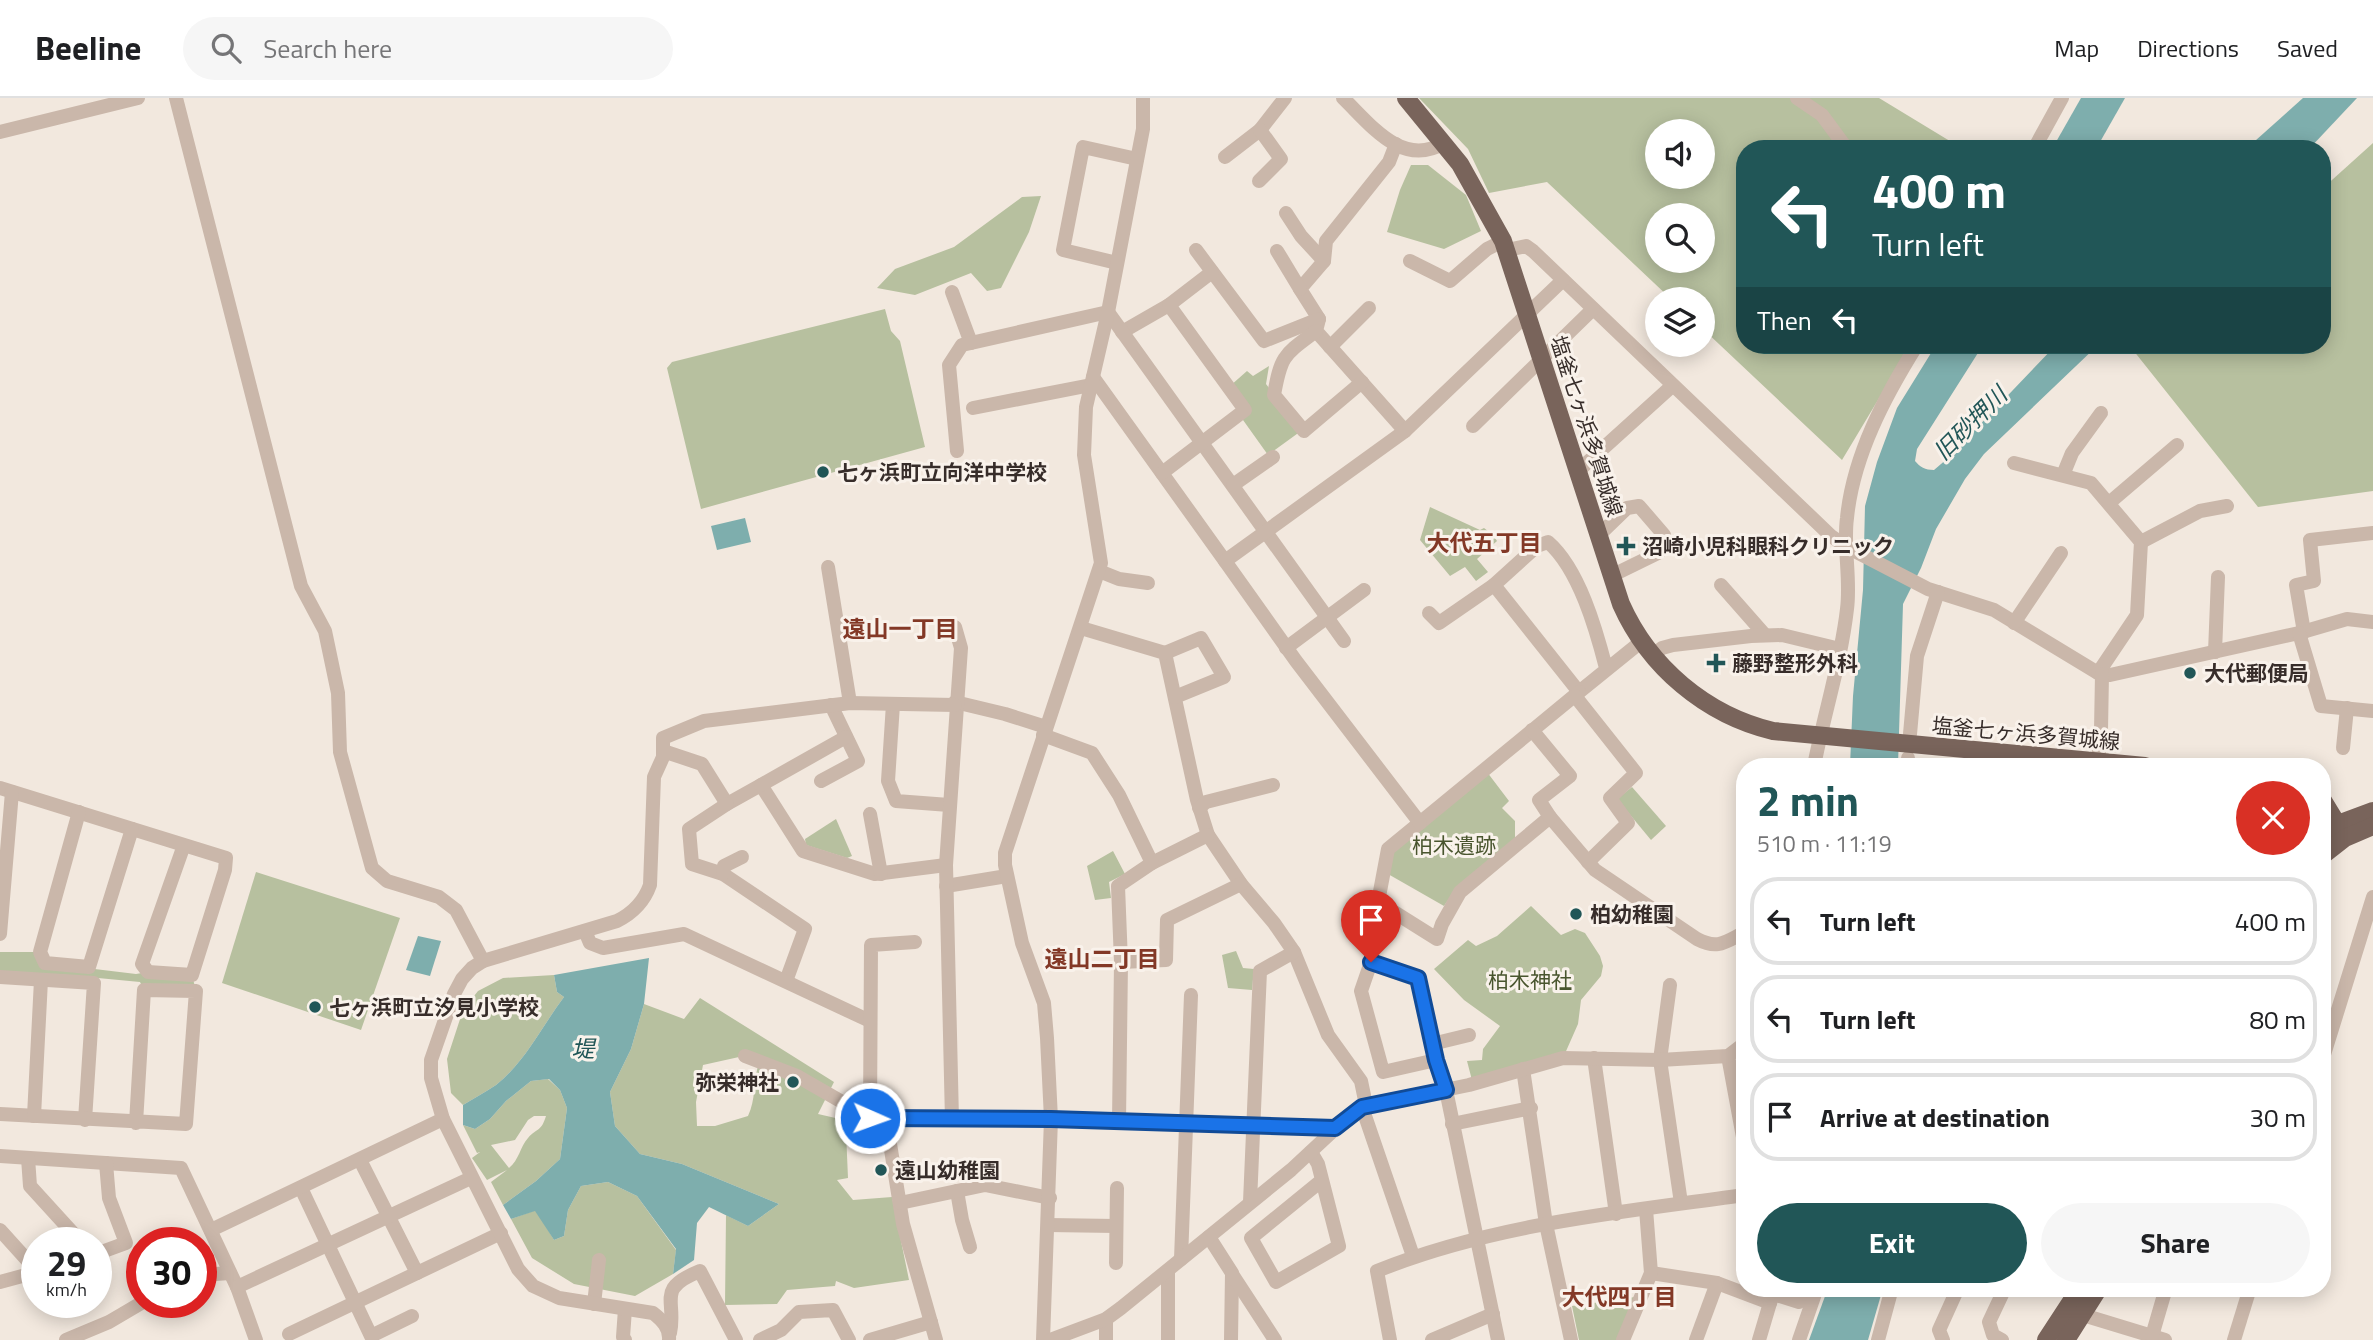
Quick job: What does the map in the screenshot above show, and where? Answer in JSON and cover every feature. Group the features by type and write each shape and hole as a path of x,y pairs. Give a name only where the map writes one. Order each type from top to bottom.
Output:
{"main road":[{"name":"塩釜七ヶ浜多賀城線","path":"1414,102 1460,164 1505,246 1611,576 1626,617 1653,655 1689,691 1729,717 1773,731 1974,758"},
{"path":"2331,845 2342,831 2373,811"},
{"path":"2331,813 2342,831"},
{"path":"2331,834 2373,826"},
{"path":"2056,1339 2071,1297"},
{"path":"2056,1339 2083,1315 2093,1297"}],"street":[{"path":"0,132 138,98"},
{"path":"176,98 301,586 325,631 338,694 340,752 372,868 387,881 450,903 483,961"},
{"path":"1043,1340 1051,1119 1044,1003 1022,943 1005,865 1006,843 1101,563 1084,455 1086,407 1108,312 1143,129 1143,98"},
{"path":"1226,157 1260,130 1285,98"},
{"path":"1343,98 1380,134 1406,149 1426,151 1444,143"},
{"path":"1797,98 1822,115 1840,140"},
{"path":"2039,140 2062,98"},
{"path":"1258,181 1281,159 1260,130"},
{"path":"1300,289 1324,261 1326,241 1389,162 1396,144"},
{"path":"1117,263 1063,250 1083,147 1137,159"},
{"path":"1286,213 1301,236 1324,261"},
{"path":"1410,261 1450,281 1487,248 1526,247 1831,536 1847,548 1933,590 1993,610 2100,674 2110,675 2302,633 2347,619 2373,622"},
{"path":"1196,250 1264,341 1317,325"},
{"path":"1277,251 1330,347 1405,431"},
{"path":"1122,332 1168,304 1212,272"},
{"path":"1225,561 1405,431 1563,280"},
{"path":"952,292 971,343"},
{"path":"1161,473 1245,410 1168,304"},
{"path":"1330,347 1369,308"},
{"path":"1474,426 1592,309"},
{"path":"1108,312 1344,641"},
{"path":"957,451 949,365 962,345 1108,312"},
{"path":"1317,325 1279,365 1274,395 1304,431 1362,382"},
{"path":"1816,758 1848,607 1846,520 1849,501 1866,443 1883,402 1912,354"},
{"path":"973,408 1092,381"},
{"path":"1092,381 1286,648 1420,823"},
{"path":"1578,471 1672,386"},
{"path":"2063,475 2072,453 2101,413"},
{"path":"2109,503 2177,445"},
{"path":"1233,485 1273,457"},
{"path":"2014,463 2091,483 2141,542 2137,615 2100,674 2098,758"},
{"path":"1598,536 1627,508 1639,506 1664,535 1663,548 1658,553 1611,576"},
{"path":"2141,542 2200,511 2227,506"},
{"path":"2373,533 2310,540 2314,580 2296,585 2302,633 2321,706 2373,710"},
{"path":"1429,613 1438,623 1494,584 1537,546 1548,542 1561,553 1574,578 1598,635 1606,668"},
{"path":"2014,623 2061,553"},
{"path":"828,567 850,703"},
{"path":"1099,571 1119,579 1148,583"},
{"path":"2215,652 2218,577"},
{"path":"1494,584 1636,774 1610,798 1628,823 1588,862"},
{"path":"1721,585 1765,635"},
{"path":"1286,648 1364,590"},
{"path":"1908,751 1917,656 1933,590"},
{"path":"952,1120 946,864 955,703 961,648 955,627"},
{"path":"1081,628 1165,653 1201,638 1224,677 1175,697"},
{"path":"1653,655 1662,648 1673,645 1765,635 1782,635 1840,649"},
{"path":"1550,817 1460,892 1442,923 1437,939 1378,902 1388,849 1642,641"},
{"path":"1165,653 1199,808 1208,835 1241,884 1294,952 1328,1035 1361,1081 1364,1106 1413,1256"},
{"path":"670,1337 661,1320 653,1313 559,1298 533,1286 518,1269 471,1178 443,1119 431,1078 431,1060 461,979 483,961 627,916 645,898 650,884 654,777 663,751 663,738 704,721 850,703 955,703 1005,714 1092,753 1119,795 1152,863"},
{"path":"893,704 888,781 896,801 949,805"},
{"path":"821,781 858,761 831,705"},
{"path":"2343,748 2347,708"},
{"path":"1532,730 1570,776 1539,800 1595,870 1708,945 1718,946 1736,937"},
{"path":"786,981 805,929 723,874 692,863 689,830 727,804 846,737"},
{"path":"663,751 702,764 727,804"},
{"path":"761,785 803,851 876,874 946,864"},
{"path":"1199,808 1206,802 1273,785"},
{"path":"0,934 6,790 79,812 226,858 225,870 192,975 148,972 142,964 184,845"},
{"path":"79,812 40,952 45,963 89,967 132,829"},
{"path":"870,814 881,874"},
{"path":"1119,1122 1121,962 1118,886 1152,863 1208,835"},
{"path":"723,874 724,866 742,857"},
{"path":"946,886 1007,876"},
{"path":"1121,962 1166,960 1167,920 1241,884"},
{"path":"2331,1033 2373,897"},
{"path":"585,930 590,943 603,948 684,934 870,1021"},
{"path":"870,1118 871,945 915,942"},
{"path":"1250,1202 1259,971 1294,952"},
{"path":"1436,1060 1383,1072 1361,990 1371,962 1418,978 1432,1044 1446,1090 1498,1340"},
{"path":"0,977 94,983 85,1119"},
{"path":"34,1116 41,980"},
{"path":"1670,985 1660,1060 1681,1203"},
{"path":"0,1114 136,1123 186,1124 196,991 144,990 136,1123"},
{"path":"1181,1259 1191,995"},
{"path":"2331,1009 2338,1011"},
{"path":"1432,1044 1469,1035"},
{"path":"1050,1340 1106,1319 1168,1271 1364,1106 1446,1090 1563,1058 1660,1060 1728,1056 1736,1050"},
{"path":"746,1056 797,1076 870,1118 1051,1119 1335,1128"},
{"path":"1728,1056 1736,1099"},
{"path":"1594,1058 1616,1214"},
{"path":"1523,1069 1531,1108 1546,1224 1571,1340"},
{"path":"1452,1124 1531,1108"},
{"path":"217,1227 443,1119"},
{"path":"886,1119 903,1224 936,1340"},
{"path":"1311,1152 1318,1164 1339,1245 1276,1282 1251,1238 1321,1181"},
{"path":"0,1156 181,1168 210,1227"},
{"path":"29,1158 30,1186 67,1227"},
{"path":"360,1160 417,1273"},
{"path":"106,1163 109,1198 126,1243 112,1248"},
{"path":"237,1287 471,1178"},
{"path":"900,1203 985,1185 1050,1198"},
{"path":"301,1188 371,1336 412,1315"},
{"path":"1116,1263 1117,1188"},
{"path":"957,1191 961,1220 970,1247"},
{"path":"1390,1340 1377,1271 1413,1256 1546,1224 1736,1196"},
{"path":"1623,1340 1651,1273 1646,1209"},
{"path":"1048,1225 1116,1226"},
{"path":"0,1230 21,1253"},
{"path":"289,1334 501,1233"},
{"path":"1209,1237 1275,1340"},
{"path":"217,1244 237,1287 256,1340"},
{"path":"594,1304 599,1260"},
{"path":"670,1337 672,1323 669,1298 681,1279 700,1271 736,1340"},
{"path":"1168,1271 1168,1340"},
{"path":"217,1274 230,1273"},
{"path":"1231,1340 1232,1273"},
{"path":"1651,1273 1736,1287"},
{"path":"0,1282 21,1276"},
{"path":"1696,1340 1717,1283"},
{"path":"1759,1340 1770,1297"},
{"path":"1779,1297 1799,1302 1801,1297"},
{"path":"1799,1340 1814,1297"},
{"path":"1878,1340 1890,1297"},
{"path":"1943,1340 1939,1330 1954,1297"},
{"path":"2001,1297 1989,1322 1993,1335 2002,1340"},
{"path":"2083,1315 2158,1338 2165,1297"},
{"path":"2234,1340 2247,1297"},
{"path":"625,1309 625,1340"},
{"path":"760,1340 781,1330 799,1312 834,1310 849,1340"},
{"path":"66,1340 126,1312"},
{"path":"1432,1340 1493,1314"},
{"path":"1106,1319 1106,1340"},
{"path":"870,1340 931,1322"},
{"path":"781,1330 786,1331 792,1340"}],"green space":[{"path":"1419,98 1879,98 1948,140 1736,140 1736,354 1906,354 1842,460 1715,340 1715,287 1658,287 1547,182 1489,193 1468,149"},
{"path":"2373,143 2373,491 2258,507 2136,354 2331,354 2331,181"},
{"path":"1411,165 1428,165 1466,195 1481,231 1444,249 1387,232"},
{"path":"1041,196 1029,232 1001,288 987,291 971,273 915,295 877,288 895,269 954,247 1022,197"},
{"path":"885,309 891,331 900,341 925,447 701,509 667,368 672,362"},
{"path":"1269,366 1266,384 1301,431 1268,455 1243,420 1230,386 1247,371 1253,376"},
{"path":"1430,507 1480,530 1484,528 1497,541 1477,559 1488,572 1476,581 1465,567 1450,576 1420,540"},
{"name":"柏木遺跡","path":"1487,772 1509,801 1502,808 1515,821 1515,839 1457,887 1444,906 1388,874 1393,851"},
{"path":"1632,787 1666,826 1651,840 1617,799"},
{"path":"836,819 852,856 847,858 806,845 805,839"},
{"path":"1113,851 1125,874 1109,882 1111,898 1095,900 1087,866"},
{"path":"256,872 400,918 361,1030 222,983"},
{"name":"柏木神社","path":"1531,906 1561,935 1575,929 1585,933 1600,956 1603,966 1601,976 1581,1000 1578,1024 1563,1058 1473,1084 1467,1061 1482,1060 1483,1049 1500,1026 1464,1000 1434,969 1468,940 1476,946 1497,936"},
{"path":"1236,951 1243,968 1254,969 1252,990 1228,988 1222,955"},
{"path":"0,952 40,952 45,963 136,974 148,972 192,975 196,991 144,990 140,982 98,978 0,977"},
{"path":"554,975 557,992 564,997 533,1043 507,1076 463,1105 451,1093 447,1059 463,1010 478,991 503,978"},
{"path":"700,998 834,1082 818,1114 866,1125 846,1132 848,1178 837,1180 853,1200 892,1197 909,1280 854,1288 836,1281 835,1286 787,1290 777,1304 725,1305 726,1215 748,1226 779,1204 682,1164 640,1154 615,1126 610,1092 631,1049 644,1004 684,1019","holes":["739,1057 758,1066 748,1116 715,1126 697,1126 696,1102 703,1065"]},
{"path":"548,1079 560,1090 567,1108 560,1159 503,1205 491,1182 507,1170 487,1180 472,1158 480,1152 477,1153 463,1125 475,1129 490,1119 506,1101 531,1081","holes":["534,1116 546,1116 541,1127 528,1138 509,1168 491,1145 515,1140 528,1120"]},
{"path":"608,1182 637,1196 676,1250 673,1274 635,1296 574,1284 532,1258 511,1219 536,1210 554,1240 564,1236 568,1210 581,1186"},
{"path":"1635,1297 1618,1340 1579,1340 1572,1306"}],"water":[{"path":"2081,98 2125,98 2101,140 2057,140"},
{"path":"2303,98 2357,98 2317,140 2256,140"},
{"path":"1930,354 1977,354 1917,449 1915,461 1923,468 1934,470 2047,354 2089,354 1984,454 1965,479 1936,529 1903,604 1898,758 1850,758 1863,590 1865,506 1877,462 1897,408"},
{"path":"745,518 751,542 717,550 711,526"},
{"path":"418,936 441,941 430,976 406,970"},
{"name":"堤","path":"649,958 644,1004 631,1049 610,1092 615,1126 640,1154 682,1164 779,1204 748,1226 709,1207 697,1223 694,1260 673,1274 676,1249 637,1196 608,1182 581,1186 568,1210 564,1236 554,1240 535,1211 511,1219 503,1205 560,1159 567,1108 560,1090 549,1079 531,1081 506,1101 490,1119 475,1129 463,1125 463,1105 507,1076 564,997 557,992 554,975"},
{"path":"1825,1297 1880,1297 1868,1340 1809,1340"}],"place":[{"name":"七ヶ浜町立向洋中学校","path":"823,472"},
{"name":"沼崎小児科眼科クリニック","path":"1626,546"},
{"name":"藤野整形外科","path":"1716,663"},
{"name":"大代郵便局","path":"2190,673"},
{"name":"柏幼稚園","path":"1576,914"},
{"name":"七ヶ浜町立汐見小学校","path":"315,1007"},
{"name":"弥栄神社","path":"793,1082"},
{"name":"遠山幼稚園","path":"881,1170"}],"district":[{"name":"大代五丁目","path":"1484,542"},
{"name":"遠山一丁目","path":"900,628"},
{"name":"遠山二丁目","path":"1102,958"},
{"name":"大代四丁目","path":"1619,1296"}],"route":[{"path":"870,1118 1051,1119 1335,1128 1366,1105 1446,1090 1436,1060 1418,978 1371,962"}],"water label":[{"name":"旧砂押川","path":"1970,423"}]}
